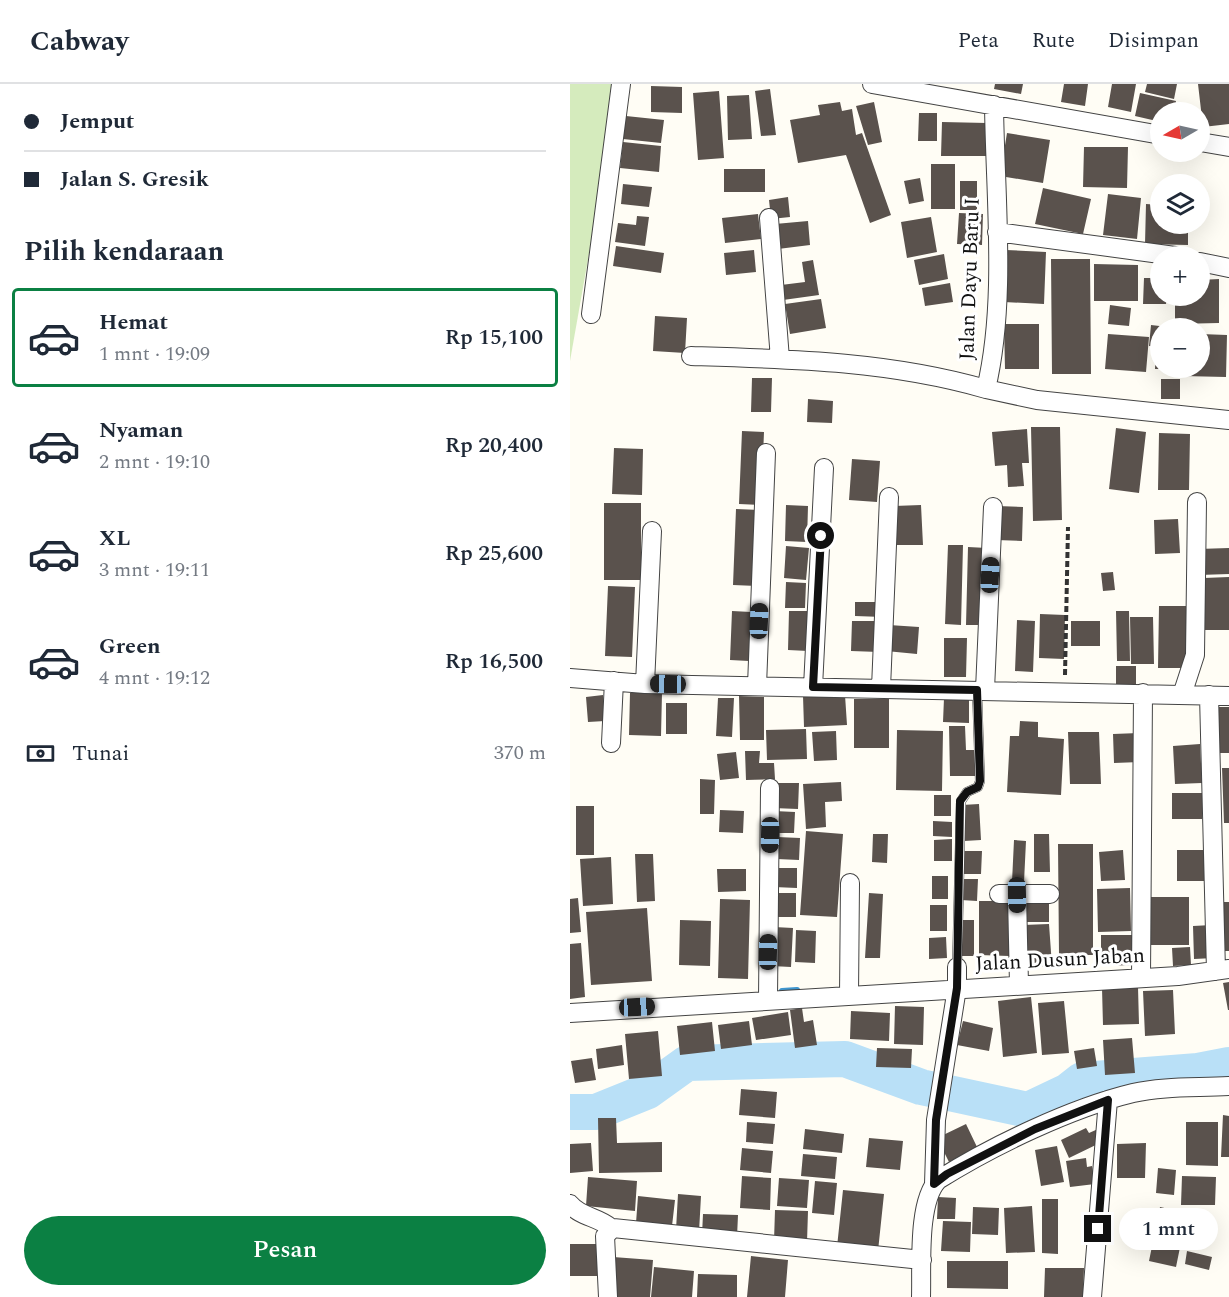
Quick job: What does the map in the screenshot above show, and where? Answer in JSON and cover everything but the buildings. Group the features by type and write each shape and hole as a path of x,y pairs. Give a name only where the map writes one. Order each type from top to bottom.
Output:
{"street":[{"path":"591,314 621,84"},
{"path":"873,84 1150,133"},
{"name":"Jalan Dayu Baru I","path":"994,105 997,232 995,352 986,389 1037,400 1229,420"},
{"path":"1210,144 1229,147"},
{"path":"769,218 780,359"},
{"path":"997,232 1150,253"},
{"path":"1210,264 1229,268"},
{"path":"691,356 780,359 891,367 940,376 986,389"},
{"path":"757,686 766,453"},
{"path":"813,687 824,468"},
{"path":"881,688 889,497"},
{"path":"1182,695 1195,655 1197,502"},
{"path":"981,690 993,507"},
{"path":"645,684 652,531"},
{"path":"570,678 645,684 1229,696"},
{"path":"611,743 614,681"},
{"path":"1141,974 1143,693"},
{"path":"1209,695 1222,970"},
{"path":"768,999 770,788"},
{"path":"849,995 850,883"},
{"path":"1019,981 1008,895 1050,894"},
{"path":"921,1297 926,1204 934,1184 936,1120 957,987 957,967"},
{"name":"Jalan Dusun Jaban","path":"570,1012 849,995 1019,981 1222,970"},
{"path":"934,1184 947,1174 1035,1129 1108,1100 1136,1092 1229,1086"},
{"path":"1097,1296 1108,1100"},
{"path":"570,1204 575,1210 602,1220 611,1228 922,1260"},
{"path":"608,1297 605,1236 611,1228"}],"lane":[{"path":"957,967 960,801 967,792 978,787 980,781 981,690"}],"path":[{"path":"1065,691 1068,527"}],"green space":[{"path":"570,84 619,84 570,361"}],"waterway":[{"path":"782,991 797,990"},
{"path":"570,1112 596,1112 648,1091 687,1063 845,1059 921,1087 1028,1110 1068,1091 1082,1080 1198,1071 1229,1065"}],"route":[{"path":"821,536 813,687 977,690 980,784 967,792 960,801 957,988 936,1120 934,1184 947,1174 1035,1129 1108,1100 1098,1229"}]}
